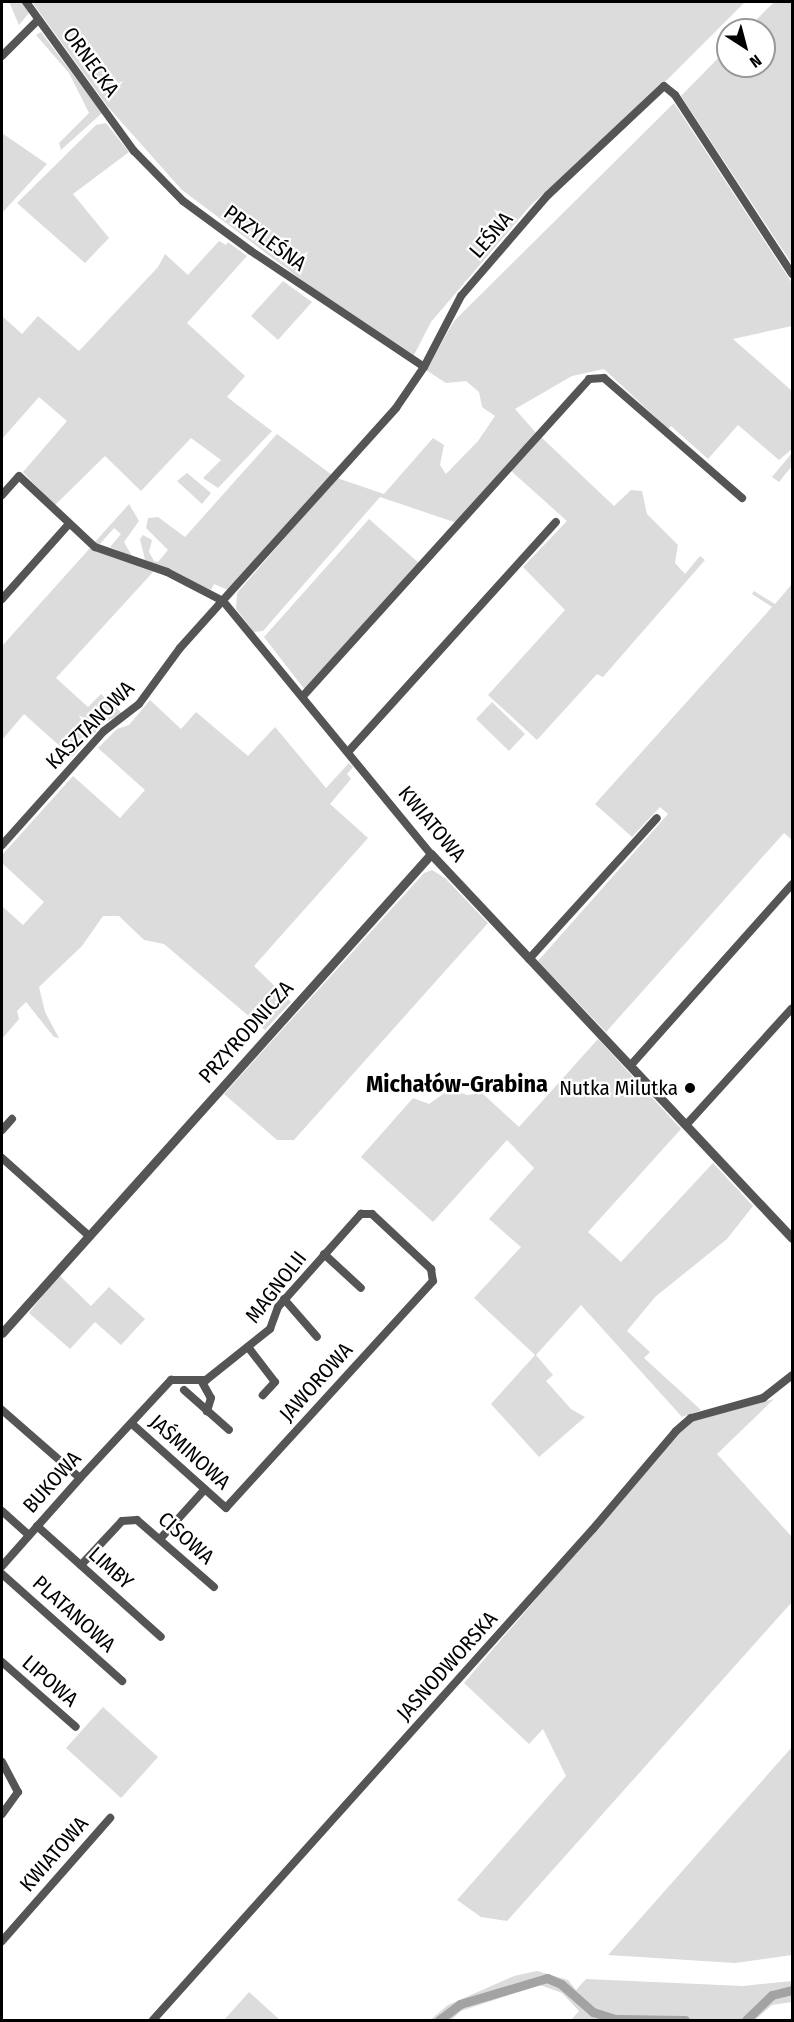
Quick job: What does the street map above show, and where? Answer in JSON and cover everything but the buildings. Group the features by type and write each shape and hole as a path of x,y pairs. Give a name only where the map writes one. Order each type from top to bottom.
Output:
{"street":[{"name":"ORNECKA","path":"26,2 107,113"},
{"path":"2,56 38,20"},
{"name":"LEŚNA","path":"223,601 396,408 424,367 461,296 548,195 664,86 675,95 792,274"},
{"name":"PRZYLEŚNA","path":"107,113 134,151 183,201 251,251 424,367"},
{"path":"303,696 589,379 604,378 742,498"},
{"name":"KWIATOWA","path":"2,495 19,476 68,525 100,549 167,572 223,601 431,854 792,1238"},
{"path":"348,752 556,522"},
{"path":"2,599 68,525"},
{"name":"KASZTANOWA","path":"2,844 104,731 139,705 180,648 223,601"},
{"path":"529,959 657,818"},
{"name":"PRZYRODNICZA","path":"2,1333 431,854"},
{"path":"630,1065 792,884"},
{"path":"687,1124 792,1008"},
{"path":"2,1130 12,1119"},
{"path":"2,1158 88,1235"},
{"name":"MAGNOLII","path":"202,1382 270,1329 276,1310 284,1299 361,1214 367,1213 432,1269 433,1281"},
{"path":"324,1254 361,1288"},
{"name":"JAWOROWA","path":"226,1508 433,1281"},
{"path":"284,1299 317,1337"},
{"path":"248,1347 275,1382 263,1395"},
{"name":"JASNODWORSKA","path":"153,2020 546,1581 676,1431 691,1418 763,1398 792,1376"},
{"path":"131,1423 171,1380 202,1382 211,1398 207,1411"},
{"path":"184,1390 229,1430"},
{"path":"2,1410 80,1478"},
{"name":"JAŚMINOWA","path":"131,1423 226,1508"},
{"name":"BUKOWA","path":"2,1566 131,1423"},
{"path":"160,1539 205,1489"},
{"path":"2,1511 29,1535"},
{"name":"CISOWA","path":"81,1565 116,1526 129,1519 142,1523 214,1587"},
{"name":"LIMBY","path":"37,1526 161,1637"},
{"name":"PLATANOWA","path":"2,1574 122,1681"},
{"name":"LIPOWA","path":"2,1664 76,1727"},
{"path":"2,1762 18,1792 2,1814"},
{"name":"KWIATOWA","path":"2,1941 110,1818"}],"shaded area":[{"path":"9,2 22,2 29,13 19,25"},
{"path":"32,2 745,2 729,18 716,18 716,31 666,81 530,206 431,322 414,355 359,323 182,190 108,107"},
{"path":"774,2 792,2 792,264 681,96 716,60 716,78 776,78 776,18 758,18"},
{"path":"41,32 102,113 61,150 59,143 89,113 69,73 36,35"},
{"path":"674,103 792,283 792,326 733,339 792,391 792,449 779,460 738,425 708,459 671,426 668,429 604,369 572,376 515,409 537,434 457,523 380,497 263,631 254,632 236,609 237,593 337,478 384,494 433,438 444,445 440,465 446,474 478,441 495,416 482,407 479,392 466,381 446,383 426,370 454,321"},
{"path":"106,123 129,152 73,194 109,238 85,263 17,203 96,125"},
{"path":"2,133 47,164 2,213"},
{"path":"219,241 226,245 228,242 247,256 187,323 245,376 227,397 272,431 218,488 203,478 221,460 191,438 141,491 105,456 54,506 23,472 67,421 39,397 2,439 2,316 22,334 38,316 79,351 158,267 165,254 188,275"},
{"path":"283,281 312,302 278,340 251,316"},
{"path":"277,434 332,475 228,590 214,584 211,590 145,560 140,539 143,535 152,540 149,552 154,561 158,562 168,550 146,528 148,518 158,517 185,537"},
{"path":"541,437 614,506 631,490 642,491 647,514 678,545 675,563 685,574 700,556 705,560 603,677 597,674 537,740 488,695 565,610 523,567 567,521 510,470"},
{"path":"792,453 792,466 779,482 772,477"},
{"path":"187,473 211,493 202,504 177,481"},
{"path":"129,504 139,521 124,542 132,556 110,547 121,534 114,528 99,545 94,543"},
{"path":"369,519 420,564 305,690 264,637"},
{"path":"90,548 154,571 56,678 88,707 101,694 123,714 105,722 72,757 24,714 2,740 2,646"},
{"path":"792,584 792,840 784,833 606,1032 538,961 668,814 660,807 632,837 595,804 772,607 752,594 754,591 775,604"},
{"path":"150,700 181,729 196,712 248,756 275,727 326,788 349,763 353,767 347,774 351,779 330,804 368,838 254,966 291,1002 265,1030 164,944 144,940 119,916 103,916 82,946 39,987 45,1012 59,1038 54,1037 26,1002 17,1011 19,1019 2,1039 2,906 23,925 44,902 2,863 2,855 73,776 120,818 145,790 98,748 117,729 129,725"},
{"path":"492,702 525,734 509,751 476,719"},
{"path":"432,870 445,878 488,923 294,1140 277,1140 224,1094 424,873"},
{"path":"598,1039 681,1129 588,1232 621,1262 713,1163 753,1206 727,1239 655,1297 627,1331 650,1352 644,1358 701,1410 682,1417 581,1305 536,1355 553,1375 546,1381 571,1409 585,1417 539,1457 491,1404 535,1355 474,1298 521,1247 489,1219 534,1168 507,1140 433,1222 361,1157 413,1098 429,1104 450,1089 467,1095 482,1093 519,1127"},
{"path":"59,1275 91,1306 109,1287 145,1319 121,1345 95,1322 70,1349 29,1313"},
{"path":"774,1399 717,1454 792,1537 792,1602 507,1921 481,1917 457,1900 566,1776 543,1729 529,1744 464,1683 687,1423"},
{"path":"103,1707 158,1757 121,1798 66,1748"},
{"path":"792,1747 792,1955 735,1963 608,1955"},
{"path":"537,1971 568,1980 576,1990 586,1979 743,1986 792,1981 792,2002 772,2005 755,2020 571,2020 579,2011 562,1993 540,1985 461,2011 451,2020 430,2020 448,2005 514,1976"},
{"path":"249,1992 280,2020 224,2020"}],"waterway":[{"path":"439,2020 460,2004 547,1978 561,1984 593,2012 615,2019 685,2020"},
{"path":"746,2020 772,1995 792,1990"}],"place":[{"name":"Nutka Milutka","path":"690,1088"}],"district":[{"name":"Michałów-Grabina","path":"457,1085"}]}
